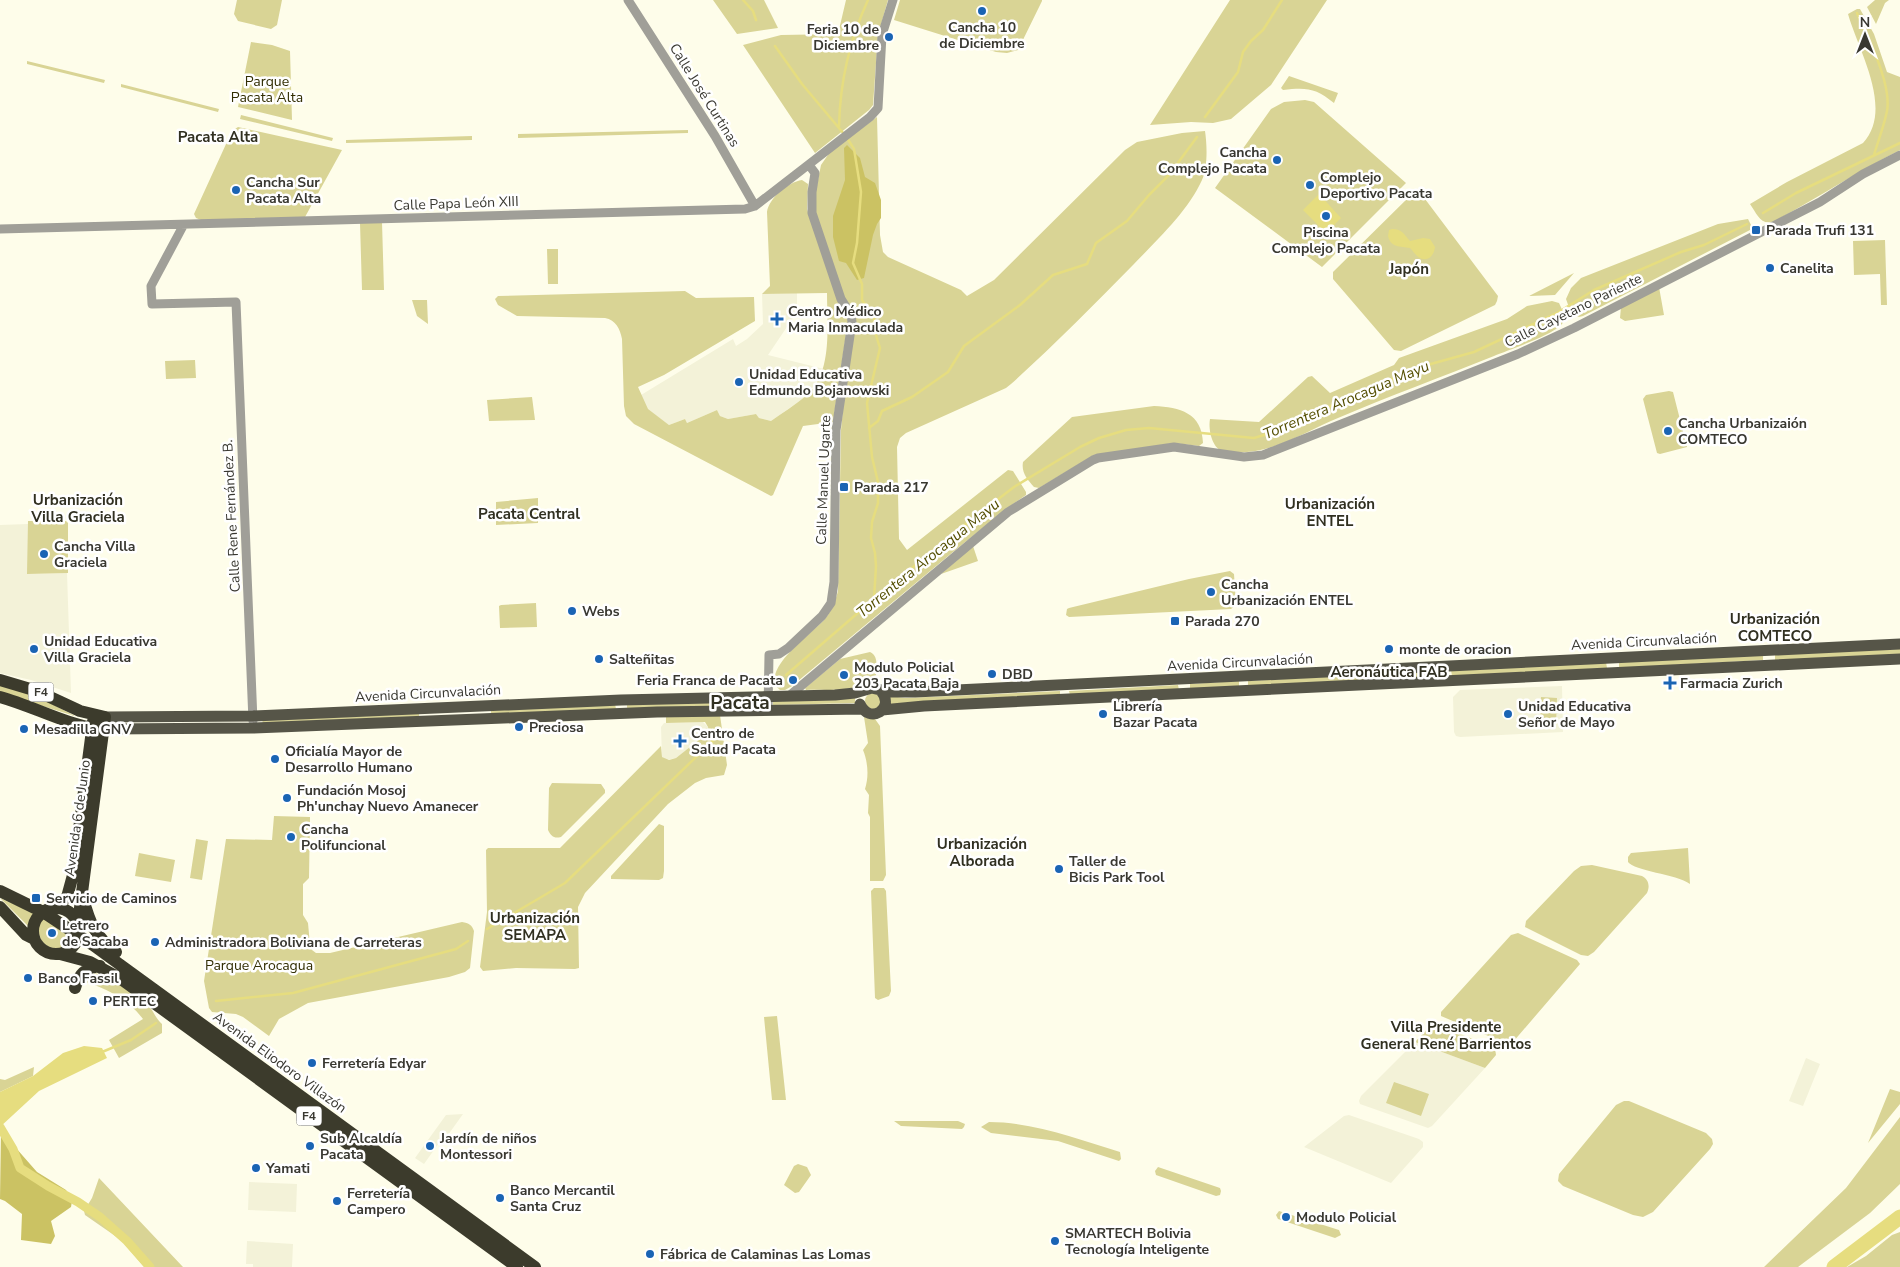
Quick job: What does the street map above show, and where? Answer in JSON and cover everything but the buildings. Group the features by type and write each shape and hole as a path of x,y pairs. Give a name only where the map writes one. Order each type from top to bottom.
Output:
{"highway":[{"name":"Avenida Circunvalación","path":"0,680 38,691 99,722"},
{"name":"Avenida Circunvalación","path":"0,697 67,721 99,722"},
{"name":"Avenida 6 de Junio","path":"78,929 82,888 93,819 99,722"},
{"name":"Avenida 6 de Junio","path":"49,910 67,897 73,875 99,722"},
{"name":"F4","path":"82,888 89,920 97,935 106,944 172,994 188,1014"},
{"name":"Avenida Eliodoro Villazón","path":"0,891 49,910 78,929 188,1014 535,1267"},
{"name":"F4","path":"0,907 45,952 60,954"},
{"path":"34,939 32,932 34,922 49,910"},
{"path":"60,954 73,947 78,929"},
{"name":"Avenida Eliodoro Villazón","path":"60,954 100,966 138,991 517,1267"},
{"path":"75,988 78,978 84,972 90,968 100,966"}],"main road":[{"name":"Avenida Circunvalación","path":"881,691 915,692 1900,644"},
{"name":"Avenida Circunvalación","path":"882,710 924,706 1900,659"},
{"path":"872,688 881,691 886,702 882,710 871,714 863,709 860,698 865,691 872,688"},
{"name":"Avenida Circunvalación","path":"99,722 612,700 836,695 865,691"},
{"name":"Avenida Circunvalación","path":"99,722 253,728 657,712 863,709"}],"street":[{"name":"Calle José Curtinas","path":"628,0 715,136 755,206"},
{"name":"Calle Papa León XIII","path":"0,229 183,226 745,209 755,206 850,133 878,108 882,36 893,0"},
{"name":"Calle Cayetano Pariente","path":"789,696 1008,512 1098,458 1174,448 1244,458 1263,455 1518,354 1574,328 1820,202 1863,174 1900,155"},
{"name":"Calle Manuel Ugarte","path":"768,696 769,655 779,654 788,648 822,616 831,603 834,582 836,430 852,322 841,299 812,213 812,192 815,174 809,164"},
{"name":"Calle Rene Fernández B.","path":"183,226 151,286 152,304 236,302 253,728"},
{"path":"768,696 768,710"}],"shaded area":[{"path":"847,145 860,158 865,177 875,183 881,200 881,218 873,235 864,278 857,280 846,263 839,261 833,237 833,216 845,180 844,148"},
{"name":"Piscina Complejo Pacata","path":"1319,194 1341,218 1326,233 1303,210"},
{"path":"1389,230 1401,231 1410,241 1423,238 1430,239 1435,247 1434,253 1428,258 1423,259 1417,256 1410,248 1394,245 1388,236"},
{"name":"Unidad Educativa Edmundo Bojanowski","path":"797,293 797,312 768,355 824,369 808,395 771,421 759,418 756,414 728,419 720,416 717,410 687,423 685,419 669,425 647,409 641,395 733,339 736,346 747,339 763,324 762,294"},
{"path":"28,524 28,574 67,573 71,693 31,680 0,673 0,525"},
{"name":"Unidad Educativa Señor de Mayo","path":"1562,686 1563,732 1460,737 1456,736 1454,732 1453,697 1460,690"},
{"name":"Centro de Salud Pacata","path":"703,722 708,727 709,732 705,736 676,758 667,760 662,757 661,727 664,723"},
{"path":"1415,1042 1485,1068 1432,1126 1428,1128 1360,1104 1359,1101 1361,1096"},
{"path":"84,1046 102,1048 107,1058 39,1091 0,1127 0,1092 33,1076 63,1053"},
{"path":"1806,1058 1820,1064 1803,1106 1789,1101"},
{"name":"Jardín de niños Montessori","path":"463,1114 448,1135 446,1133 424,1164 415,1158 446,1115"},
{"path":"1349,1115 1419,1139 1423,1142 1423,1147 1391,1183 1304,1147 1344,1116"},
{"path":"1,1131 37,1172 66,1190 72,1201 71,1207 51,1221 55,1236 51,1244 21,1240 22,1214 0,1199"},
{"path":"249,1182 297,1184 296,1212 248,1210"},
{"path":"247,1241 293,1244 292,1267 253,1267 253,1264 246,1264"}],"green space":[{"path":"237,0 282,0 277,25 271,29 238,21 234,14"},
{"path":"713,0 764,0 778,28 737,34"},
{"path":"846,0 888,0 878,35 873,105 815,153 743,45 781,35 838,34"},
{"path":"900,0 1042,1 1018,50 1007,53 996,52 894,20"},
{"path":"1230,0 1327,0 1271,85 1231,119 1213,123 1191,122 1150,125"},
{"path":"1875,0 1889,0 1885,3 1876,24 1867,7"},
{"path":"1860,9 1874,34 1887,72 1900,77 1900,150 1775,221 1763,221 1750,204 1787,182 1863,143 1872,129 1875,114 1875,97 1866,63 1848,14"},
{"name":"Parque Pacata Alta","path":"251,42 272,45 290,51 292,120 238,107"},
{"path":"27,61 105,80 104,83 27,64"},
{"path":"1289,76 1338,93 1334,103 1322,94 1310,90 1283,90 1281,88"},
{"path":"121,84 219,109 218,112 121,87"},
{"name":"Complejo Deportivo Pacata","path":"1305,100 1314,102 1406,183 1322,267 1215,188 1271,109 1284,102"},
{"path":"241,115 333,138 332,141 240,119"},
{"path":"877,117 880,235 883,252 888,257 961,290 967,296 994,280 1125,150 1137,142 1182,133 1205,131 1207,149 1205,169 1196,192 1171,225 1088,311 1011,384 1006,388 906,433 900,438 897,447 899,539 907,550 1008,470 1013,471 1026,495 953,552 792,686 785,690 780,690 775,682 776,673 781,663 825,619 833,606 838,591 841,430 856,319 844,300 814,210 816,190 821,165 830,152"},
{"name":"Parque Pacata Alta","path":"238,127 342,150 305,217 201,220 196,218 194,214 232,131"},
{"path":"688,130 688,133 518,138 518,134"},
{"path":"472,136 472,140 346,143 346,140"},
{"path":"802,180 808,184 807,209 833,287 848,321 833,422 803,426 771,496 634,424 626,416 622,339 619,328 615,323 605,318 517,316 498,305 495,299 498,296 685,291 696,298 754,297 755,321 664,375 638,387 648,409 669,425 685,419 687,423 717,410 720,416 728,419 756,414 759,418 771,421 806,396 815,387 825,362 827,348 827,293 762,294 770,286 767,212 775,196 785,187"},
{"path":"1419,191 1498,296 1495,305 1401,351 1394,350 1333,279 1333,272 1414,192"},
{"path":"1748,219 1752,227 1750,230 1583,316 1579,317 1571,313 1566,299 1571,288 1581,278 1718,224"},
{"path":"382,222 384,290 362,290 360,223"},
{"path":"1885,240 1887,305 1881,305 1880,274 1854,275 1853,241"},
{"path":"547,249 558,249 558,284 548,284"},
{"path":"1574,273 1555,295 1529,296"},
{"path":"1659,287 1664,315 1625,321 1620,318 1621,307"},
{"path":"412,300 427,300 428,324 417,316"},
{"path":"1552,301 1559,303 1564,315 1564,321 1555,330 1529,342 1377,402 1272,447 1248,452 1229,452 1219,449 1214,443 1210,433 1210,419 1259,422 1308,377 1312,376 1330,393 1394,365 1399,358 1507,319 1527,306"},
{"path":"195,360 196,378 166,379 165,361"},
{"path":"1673,392 1687,447 1660,454 1657,453 1643,399 1646,395"},
{"path":"532,397 535,420 489,421 487,400"},
{"path":"1154,406 1181,410 1194,418 1202,433 1203,443 1199,446 1174,443 1094,455 1039,488 1034,487 1025,476 1023,462 1072,417"},
{"path":"538,498 538,523 496,525 496,502"},
{"path":"28,521 66,521 68,523 68,573 27,574"},
{"path":"973,546 978,561 941,574"},
{"path":"1230,571 1234,574 1236,605 1231,609 1069,617 1066,615 1069,608"},
{"path":"536,603 537,627 500,628 499,606"},
{"path":"1900,649 1900,655 1775,660 1775,655"},
{"path":"870,652 876,659 876,675 869,681 853,688 806,690 805,688 840,659"},
{"path":"1763,654 1763,660 1619,668 1619,662"},
{"path":"1606,662 1607,668 1452,676 1451,670"},
{"path":"1440,671 1440,676 1248,686 1248,681"},
{"path":"1239,681 1239,686 1190,689 1190,684"},
{"path":"0,685 39,698 75,716 0,693"},
{"path":"1178,685 1179,690 1070,695 1069,691"},
{"path":"1060,691 1060,696 890,705 890,696 905,698"},
{"path":"873,693 881,701 873,709 865,701"},
{"path":"1541,697 1557,698 1556,725 1540,724"},
{"path":"855,698 855,703 773,705 773,701"},
{"path":"718,701 718,706 627,709 627,704"},
{"path":"615,704 616,709 491,715 491,710"},
{"path":"419,713 419,718 263,724 262,719"},
{"path":"666,715 720,715 727,765 724,775 706,778 695,783 668,804 585,893 578,907 579,968 516,968 483,971 480,967 487,912 486,850 488,848 560,848 661,746 662,757 669,760 676,758 709,732 705,722 666,723"},
{"path":"864,717 875,719 880,726 886,875 883,881 870,881 869,795 865,789 867,770 863,750 868,743"},
{"path":"552,783 601,784 605,790 605,793 559,838 550,834 548,830 549,788"},
{"name":"Parque Arocagua","path":"274,816 310,817 309,878 303,884 303,915 308,923 312,950 316,953 330,953 462,922 470,925 474,931 470,968 465,972 449,977 308,1003 279,1019 269,1036 236,1014 212,1012 209,1008 204,981 226,839 272,840"},
{"path":"659,824 664,826 663,878 659,880 611,879 611,876"},
{"path":"196,839 208,841 202,880 190,878"},
{"path":"1688,848 1690,884 1638,868 1628,862 1628,857 1631,853"},
{"path":"139,853 175,860 171,882 135,876"},
{"path":"1592,865 1642,876 1646,879 1649,886 1647,893 1594,952 1588,956 1581,955 1525,927 1526,921 1574,871 1581,866"},
{"path":"874,888 884,888 886,891 891,991 889,996 878,1000 875,998 871,891"},
{"path":"0,898 34,913 28,926"},
{"path":"42,917 75,937 62,948 48,946 42,942 39,935"},
{"path":"1518,933 1577,960 1580,964 1513,1042 1505,1043 1441,1016 1441,1012 1511,935"},
{"path":"94,973 114,981 150,1007 162,1024 162,1033 119,1058 109,1040 143,1019 131,1006 116,995 82,981 85,977"},
{"path":"777,1016 786,1100 772,1100 764,1017"},
{"path":"1433,1023 1495,1048 1496,1055 1485,1068 1415,1042"},
{"path":"34,1067 33,1076 0,1092 0,1079 5,1080"},
{"path":"1394,1082 1429,1094 1421,1116 1386,1103"},
{"path":"1890,1089 1900,1092 1900,1104 1868,1143"},
{"path":"1629,1101 1706,1133 1712,1139 1713,1144 1653,1212 1643,1217 1633,1215 1563,1186 1558,1181 1559,1174 1616,1105"},
{"path":"1900,1117 1900,1184 1870,1213 1798,1267 1764,1267 1846,1188"},
{"path":"894,1121 958,1121 965,1124 962,1129 901,1126"},
{"path":"989,1122 1023,1125 1056,1132 1120,1152 1121,1159 1119,1161 1058,1141 991,1133 981,1127"},
{"path":"798,1164 807,1167 811,1175 799,1192 795,1193 784,1185 794,1166"},
{"path":"1158,1167 1220,1188 1220,1195 1216,1196 1156,1175 1155,1171"},
{"path":"99,1178 183,1267 144,1267 121,1240 85,1215 84,1211 92,1198"},
{"path":"1279,1211 1339,1230 1341,1235 1335,1238 1278,1219 1276,1215"},
{"path":"1900,1232 1900,1267 1847,1267 1866,1256 1892,1235"}],"waterway":[{"path":"743,0 753,11 756,20"},
{"path":"839,126 841,94 847,62 856,30 868,0"},
{"path":"1205,117 1238,72 1243,52 1263,30 1282,0"},
{"name":"Torrentera Arocagua Mayu","path":"1857,13 1883,75 1888,100 1886,117 1874,155"},
{"path":"775,46 802,84 844,134"},
{"path":"869,428 878,421 882,411 912,397 948,372 964,346 1020,305 1053,275 1087,264 1096,243 1127,221 1169,175 1197,137"},
{"path":"847,138 854,149 861,192 857,243 853,263 862,284 862,300 874,316 875,332 880,348 867,403 872,457 878,482 878,503 872,522 871,538 876,566 874,599"},
{"name":"Torrentera Arocagua Mayu","path":"1763,213 1796,193 1900,143"},
{"name":"Torrentera Arocagua Mayu","path":"786,675 874,599 1014,487 1080,447 1099,438 1126,430 1149,428 1254,438 1264,435 1420,367 1474,352 1557,313 1594,290 1681,252 1704,245 1747,224"},
{"name":"Torrentera Arocagua Mayu","path":"487,929 565,883 719,735"},
{"name":"Torrentera Arocagua Mayu","path":"216,1001 293,993 456,949 468,941"},
{"name":"Torrentera Arocagua Mayu","path":"102,1052 131,1040 156,1023"},
{"path":"0,1127 13,1149 20,1168 100,1217 127,1241 150,1267"},
{"path":"1834,1267 1900,1217"}],"place":[{"name":"Cancha 10 de Diciembre","path":"982,11"},
{"name":"Feria 10 de Diciembre","path":"889,37"},
{"name":"Cancha Complejo Pacata","path":"1277,160"},
{"name":"Complejo Deportivo Pacata","path":"1310,185"},
{"name":"Cancha Sur Pacata Alta","path":"236,190"},
{"name":"Piscina Complejo Pacata","path":"1326,216"},
{"name":"Parada Trufi 131","path":"1756,230"},
{"name":"Canelita","path":"1770,268"},
{"name":"Centro Médico Maria Inmaculada","path":"777,319"},
{"name":"Unidad Educativa Edmundo Bojanowski","path":"739,382"},
{"name":"Cancha Urbanizaión COMTECO","path":"1668,431"},
{"name":"Parada 217","path":"844,487"},
{"name":"Cancha Villa Graciela","path":"44,554"},
{"name":"Cancha Urbanización ENTEL","path":"1211,592"},
{"name":"Webs","path":"572,611"},
{"name":"Parada 270","path":"1175,621"},
{"name":"Unidad Educativa Villa Graciela","path":"34,649"},
{"name":"monte de oracion","path":"1389,649"},
{"name":"Salteñitas","path":"599,659"},
{"name":"DBD","path":"992,674"},
{"name":"Modulo Policial 203 Pacata Baja","path":"844,675"},
{"name":"Feria Franca de Pacata","path":"793,680"},
{"name":"Farmacia Zurich","path":"1670,683"},
{"name":"Librería Bazar Pacata","path":"1103,714"},
{"name":"Unidad Educativa Señor de Mayo","path":"1508,714"},
{"name":"Preciosa","path":"519,727"},
{"name":"Mesadilla GNV","path":"24,729"},
{"name":"Centro de Salud Pacata","path":"680,741"},
{"name":"Oficialía Mayor de Desarrollo Humano","path":"275,759"},
{"name":"Fundación Mosoj Ph'unchay Nuevo Amanecer","path":"287,798"},
{"name":"Cancha Polifuncional","path":"291,837"},
{"name":"Taller de Bicis Park Tool","path":"1059,869"},
{"name":"Servicio de Caminos","path":"36,898"},
{"name":"Letrero de Sacaba","path":"52,933"},
{"name":"Administradora Boliviana de Carreteras","path":"155,942"},
{"name":"Banco Fassil","path":"28,978"},
{"name":"PERTEC","path":"93,1001"},
{"name":"Ferretería Edyar","path":"312,1063"},
{"name":"Sub Alcaldía Pacata","path":"310,1146"},
{"name":"Jardín de niños Montessori","path":"430,1146"},
{"name":"Yamati","path":"256,1168"},
{"name":"Banco Mercantil Santa Cruz","path":"500,1198"},
{"name":"Ferretería Campero","path":"337,1201"},
{"name":"Modulo Policial","path":"1286,1217"},
{"name":"SMARTECH Bolivia Tecnología Inteligente","path":"1055,1241"},
{"name":"Fábrica de Calaminas Las Lomas","path":"650,1254"}],"district":[{"name":"Pacata Alta","path":"218,137"},
{"name":"Japón","path":"1409,269"},
{"name":"Urbanización Villa Graciela","path":"78,508"},
{"name":"Urbanización ENTEL","path":"1330,512"},
{"name":"Pacata Central","path":"529,514"},
{"name":"Urbanización COMTECO","path":"1775,628"},
{"name":"Aeronáutica FAB","path":"1389,672"},
{"name":"Pacata","path":"740,702"},
{"name":"Urbanización Alborada","path":"982,852"},
{"name":"Urbanización SEMAPA","path":"535,926"},
{"name":"Villa Presidente General René Barrientos","path":"1446,1036"}]}
